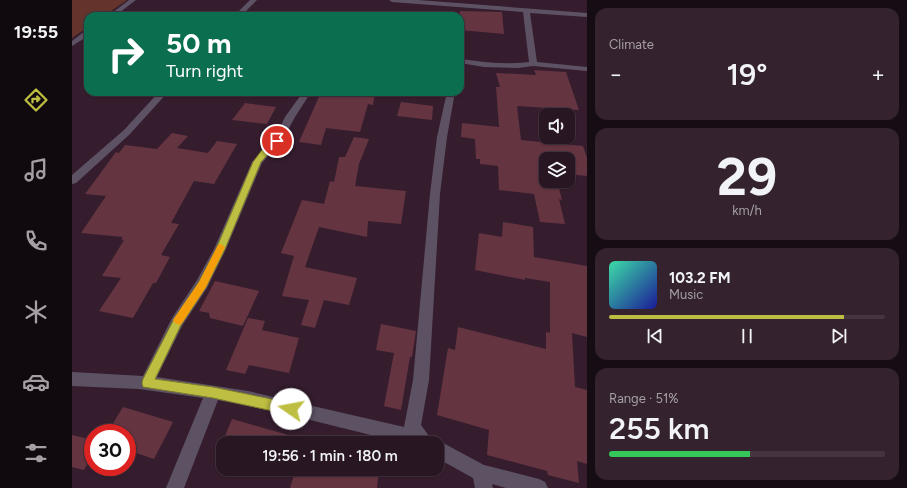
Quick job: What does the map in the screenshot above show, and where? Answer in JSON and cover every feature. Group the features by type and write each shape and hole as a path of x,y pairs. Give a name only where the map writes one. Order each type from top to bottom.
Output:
{"street":[{"path":"116,12 133,0"},
{"path":"241,12 254,0"},
{"path":"392,0 587,15"},
{"path":"526,10 533,64"},
{"path":"72,44 84,36"},
{"path":"464,62 504,66 533,64 587,69"},
{"path":"72,181 127,132 160,96"},
{"path":"147,383 177,322 202,284 220,249 257,162 280,137 304,96"},
{"path":"419,436 412,428 421,380 435,194 442,137 450,96"},
{"path":"72,379 147,383 213,392 407,436"},
{"path":"175,488 213,392"},
{"path":"444,454 482,480 539,488"}],"shaded area":[{"path":"72,0 127,0 110,12 84,12 84,30 72,38"}],"building":[{"path":"460,11 502,12 504,34 464,30 464,12"},
{"path":"534,70 566,72 579,110 575,110 575,108 517,106 521,140 539,142 539,144 583,146 587,158 587,176 575,175 575,152 539,152 539,188 559,188 562,200 559,199 565,224 540,222 534,194 499,190 498,166 480,164 480,159 476,159 475,139 461,137 462,123 499,127 496,87 500,87 496,73 536,75"},
{"path":"319,96 374,96 373,105 368,104 360,132 326,128 321,145 299,142"},
{"path":"401,102 433,106 432,120 397,116"},
{"path":"245,103 276,107 267,124 232,120"},
{"path":"172,133 188,136 177,148 208,153 217,141 237,144 214,184 194,181 171,223 179,224 161,255 170,257 156,283 153,283 133,318 99,311 121,278 102,276 124,240 121,239 123,237 81,233 106,196 85,194 116,152 119,153 125,145 157,149"},
{"path":"354,137 369,139 359,164 355,186 406,191 401,224 368,221 367,237 319,227 305,267 357,278 349,305 324,300 315,328 301,325 309,300 282,296 294,256 281,253 302,200 324,204 330,181 334,182 339,157 345,157"},
{"path":"503,222 533,227 534,257 587,266 587,337 572,333 575,387 587,390 587,464 577,461 579,483 548,475 547,471 487,455 489,430 437,415 448,348 455,350 458,327 546,349 546,332 550,333 550,282 525,278 525,280 475,270 479,233 502,237"},
{"path":"215,281 259,291 243,326 210,318 209,313 199,311"},
{"path":"248,318 265,321 262,330 299,338 289,373 249,365 245,374 226,370"},
{"path":"381,324 416,331 401,410 384,406 394,353 376,350"},
{"path":"123,407 173,422 154,459 136,453 136,424 113,424"},
{"path":"232,419 292,436 225,436"},
{"path":"72,435 84,438 84,470 72,467"},
{"path":"294,476 378,476 377,488 290,488"}],"slow traffic":[{"path":"179,320 202,284 221,247"}],"route":[{"path":"277,141 257,162 220,249 202,284 177,322 147,383 213,392 291,409"}]}
